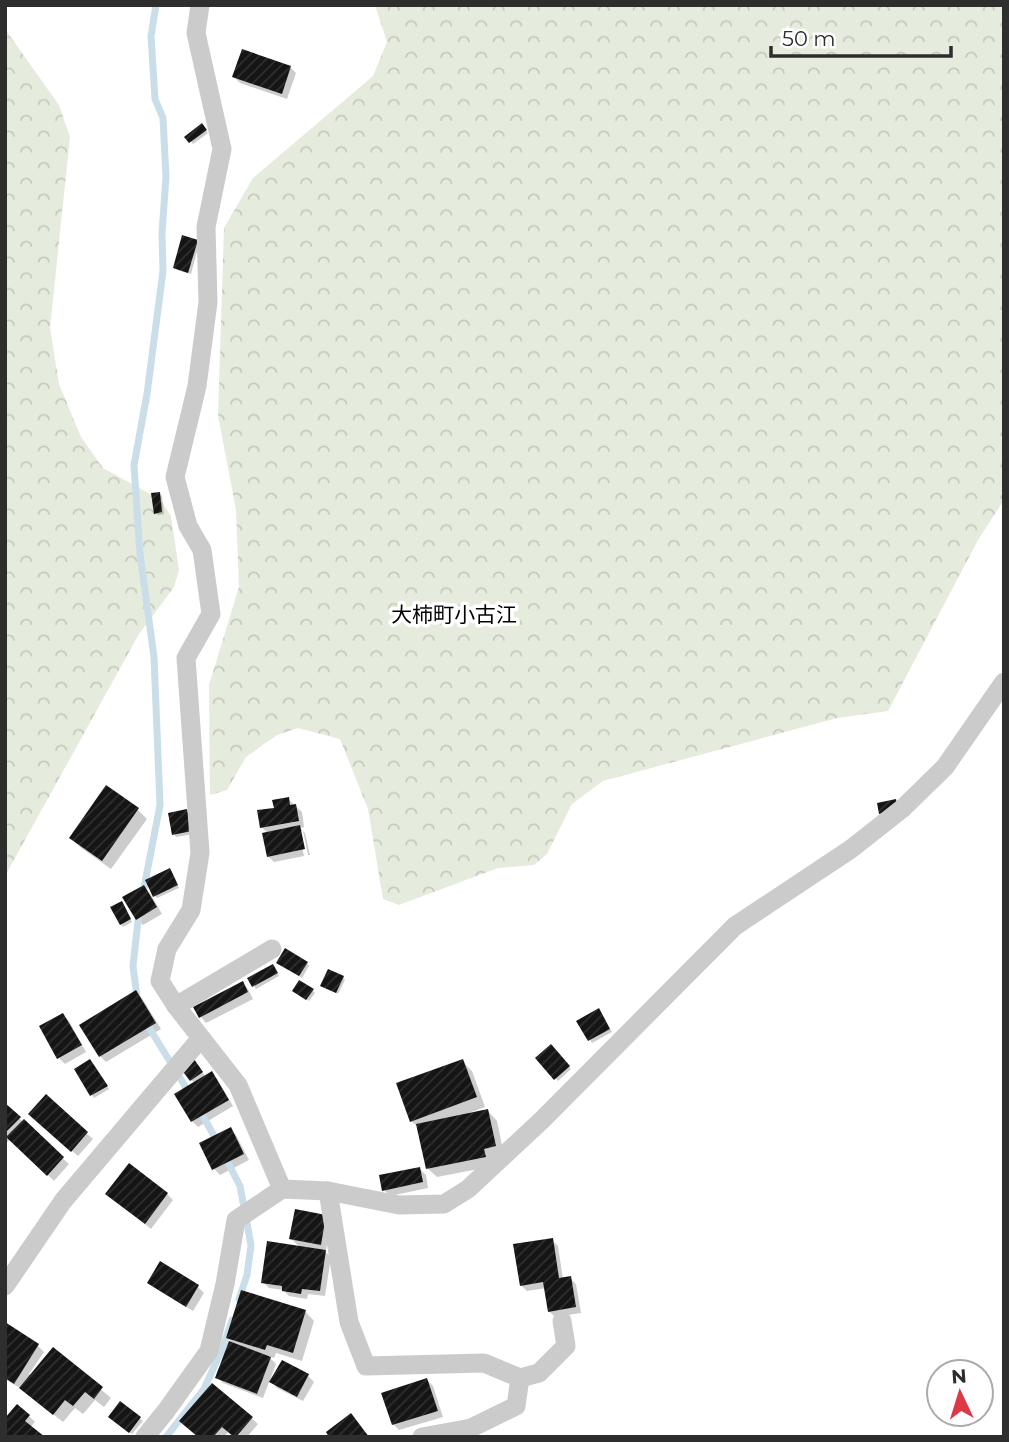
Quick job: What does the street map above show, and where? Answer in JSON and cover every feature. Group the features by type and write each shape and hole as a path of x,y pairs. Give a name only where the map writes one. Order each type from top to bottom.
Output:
{"street":[{"path":"200,5 196,33 222,149 206,227 208,302 197,386 175,477 188,526 202,550 211,614 186,658 200,853 191,910 167,948 160,981 176,1006 238,1085 282,1188"},
{"path":"145,1437 209,1351 236,1220 282,1188 328,1191 399,1205 444,1203 468,1189 542,1120 735,926 851,849 903,808 945,767 1004,682"},
{"path":"176,1006 272,949"},
{"path":"5,1286 62,1201 201,1038"},
{"path":"328,1191 349,1322 366,1366 484,1363 520,1378 539,1373 566,1346 562,1321"},
{"path":"422,1437 471,1429 516,1406 520,1378"}],"green space":[{"path":"375,5 1004,5 1004,500 978,540 888,711 837,718 603,781 572,804 547,854 534,865 498,868 399,905 383,899 368,809 340,739 298,728 277,735 246,757 227,790 210,795 209,685 239,587 236,510 218,415 224,228 253,178 373,76 387,42"},
{"path":"5,29 59,105 70,137 50,328 59,384 81,437 103,468 161,500 171,516 179,570 174,587 139,634 5,876"}],"building":[{"path":"242,49 291,66 282,94 232,77"},
{"path":"202,123 207,130 189,143 184,137"},
{"path":"182,235 198,240 188,273 173,268"},
{"path":"160,492 162,512 154,514 151,493"},
{"path":"106,785 139,808 102,861 69,838"},
{"path":"289,797 290,805 296,804 299,821 260,828 257,810 274,808 272,800"},
{"path":"896,799 898,810 879,814 877,803"},
{"path":"187,809 192,831 172,835 168,813"},
{"path":"300,825 305,849 267,857 262,833"},
{"path":"170,868 178,885 153,897 145,880"},
{"path":"144,885 157,907 136,920 122,897"},
{"path":"122,901 131,919 120,925 110,907"},
{"path":"285,948 308,962 299,976 276,963"},
{"path":"273,964 278,973 252,987 247,978"},
{"path":"328,969 344,976 336,993 320,986"},
{"path":"299,980 314,989 306,1000 292,991"},
{"path":"243,981 248,992 199,1018 193,1007"},
{"path":"136,990 156,1023 99,1057 79,1025"},
{"path":"599,1008 610,1029 588,1041 576,1021"},
{"path":"63,1013 82,1045 57,1059 39,1026"},
{"path":"551,1044 570,1066 554,1080 535,1058"},
{"path":"90,1059 108,1086 90,1096 74,1069"},
{"path":"194,1059 203,1072 190,1081 181,1069"},
{"path":"463,1059 477,1097 410,1122 396,1083"},
{"path":"212,1071 229,1100 191,1122 174,1094"},
{"path":"46,1094 88,1132 71,1152 28,1114"},
{"path":"5,1103 21,1117 5,1133"},
{"path":"488,1109 496,1146 484,1149 486,1157 426,1169 416,1124"},
{"path":"24,1119 64,1157 47,1176 6,1137"},
{"path":"231,1127 244,1154 212,1170 199,1143"},
{"path":"129,1163 168,1193 145,1224 105,1194"},
{"path":"420,1167 423,1182 382,1191 379,1175"},
{"path":"295,1209 326,1215 321,1245 289,1239"},
{"path":"553,1238 559,1278 571,1276 576,1307 548,1312 543,1282 520,1286 513,1244"},
{"path":"267,1241 326,1250 320,1291 302,1289 301,1294 282,1291 282,1286 261,1283"},
{"path":"160,1261 199,1285 186,1307 147,1283"},
{"path":"241,1290 306,1310 293,1353 267,1345 265,1350 226,1338"},
{"path":"5,1322 39,1344 14,1384 5,1378"},
{"path":"229,1341 271,1357 257,1394 215,1378"},
{"path":"53,1347 103,1387 94,1399 85,1392 73,1406 65,1400 53,1415 19,1388"},
{"path":"282,1360 309,1374 297,1397 269,1382"},
{"path":"427,1378 438,1411 392,1425 381,1393"},
{"path":"212,1383 253,1417 236,1437 222,1427 213,1437 198,1437 179,1421"},
{"path":"120,1401 141,1417 129,1433 108,1417"},
{"path":"17,1404 30,1415 25,1421 45,1437 5,1437 5,1418"},
{"path":"351,1413 369,1437 329,1437 326,1432"}],"waterway":[{"path":"143,893 160,805 154,657 140,554 134,465 147,394 163,271 162,233 166,177 163,118 155,99 151,36 156,5"},
{"path":"137,997 133,966 139,912"},
{"path":"145,1021 190,1094"},
{"path":"198,1107 218,1143"},
{"path":"223,1153 240,1186 251,1245 247,1275 239,1299"},
{"path":"166,1437 204,1389 232,1320"}],"district":[{"name":"大柿町小古江","path":"454,615"}]}
